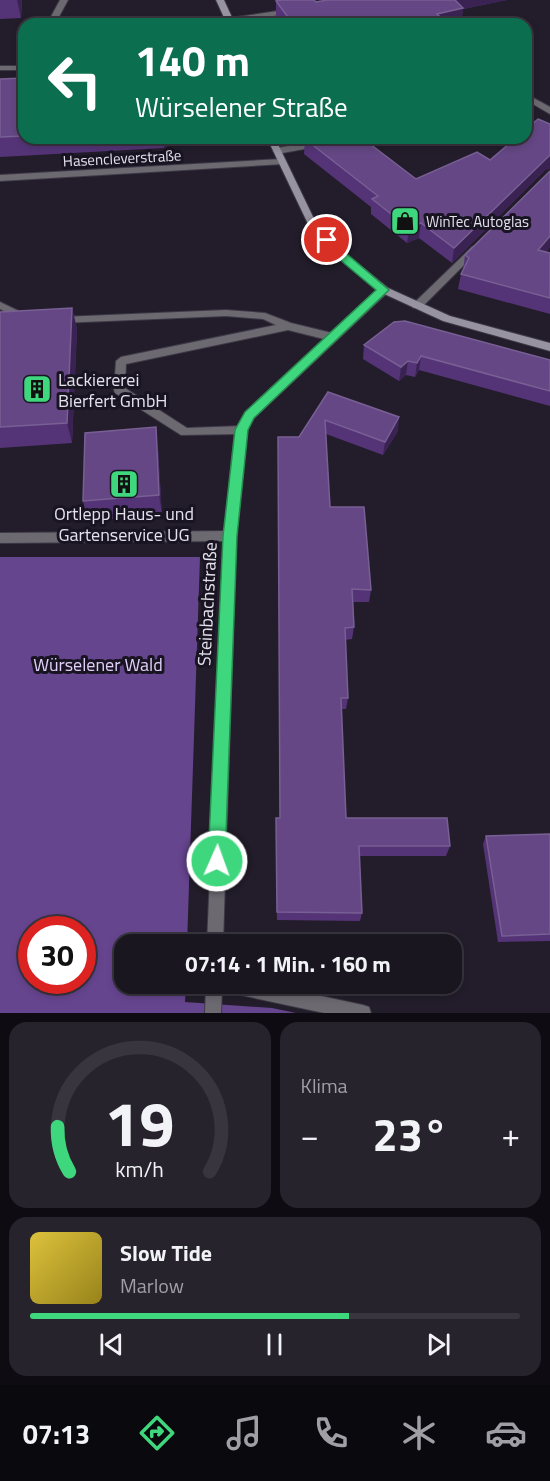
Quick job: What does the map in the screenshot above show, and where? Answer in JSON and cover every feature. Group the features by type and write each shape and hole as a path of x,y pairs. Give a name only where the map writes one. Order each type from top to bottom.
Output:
{"main road":[{"path":"220,0 229,18"},
{"path":"274,144 312,224 343,256 384,290 447,319 550,347"}],"street":[{"path":"54,18 64,0"},
{"path":"253,18 301,9"},
{"path":"0,68 18,68"},
{"path":"532,100 550,111"},
{"path":"277,151 315,144"},
{"name":"Hasencleverstraße","path":"0,178 282,162"},
{"path":"417,306 483,240"},
{"path":"288,326 121,361 119,390 185,432 241,430 250,415 384,290"},
{"path":"0,305 28,320 226,313 265,316 288,326 332,337"},
{"name":"Steinbachstraße","path":"214,934 230,536 241,430"},
{"path":"0,538 230,536"},
{"path":"213,1013 214,994"},
{"path":"273,994 363,1013"}],"green space":[{"name":"Würselener Wald","path":"0,557 200,557 187,934 114,934 114,994 185,994 185,1002 272,1008 296,1013 0,1013"}],"building":[{"path":"455,0 463,8 437,14 441,18 289,18 276,1"},
{"path":"18,78 18,136 0,137 0,79"},
{"path":"538,119 550,124 550,155 454,248 421,223 409,228 372,199 378,196 311,144 370,144 416,179 477,152 490,160 509,144 532,144 532,124"},
{"path":"550,171 550,236 538,250 550,253 550,298 461,274 469,258 465,255"},
{"name":"Lackiererei Bierfert GmbH","path":"72,308 67,423 0,427 0,312"},
{"path":"405,321 550,360 550,391 421,356 417,363 408,361 401,367 364,345 394,322"},
{"path":"328,392 399,417 385,442 325,420 330,507 364,507 371,590 352,589 354,627 345,628 348,698 341,698 346,818 447,818 450,846 359,846 362,913 277,912 276,818 280,818 278,437 299,437"},
{"name":"Ortlepp Haus- und Gartenservice UG","path":"156,427 159,495 83,501 85,433"},
{"path":"550,834 550,934 502,936 486,836"}],"place":[{"name":"WinTec Autoglas","path":"405,221"},
{"name":"Lackiererei Bierfert GmbH","path":"37,389"},
{"name":"Ortlepp Haus- und Gartenservice UG","path":"124,484"}],"route":[{"path":"217,861 230,536 241,430 250,415 384,290 327,240"}]}
